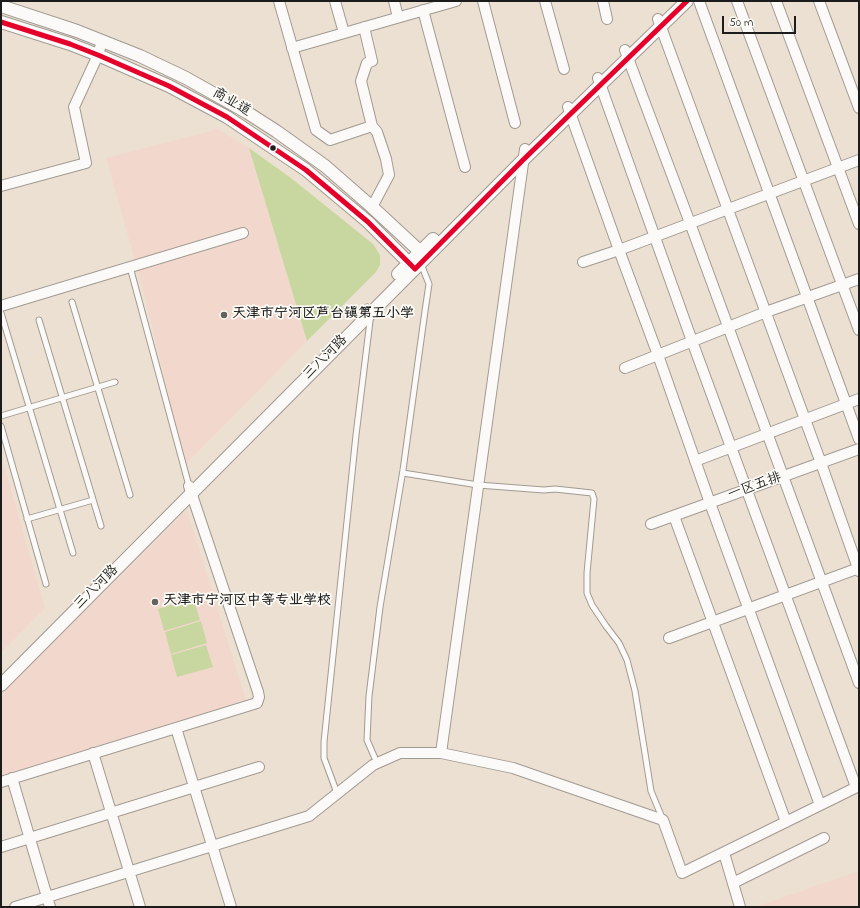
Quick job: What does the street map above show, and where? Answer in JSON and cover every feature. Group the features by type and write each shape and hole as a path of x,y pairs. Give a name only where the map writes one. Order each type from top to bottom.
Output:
{"street":[{"path":"279,1 316,130 330,140 372,126"},
{"path":"335,1 344,33"},
{"path":"394,1 398,17"},
{"path":"483,1 515,123"},
{"path":"545,1 564,69"},
{"path":"603,1 608,19"},
{"name":"三八河路","path":"1,685 190,490 417,260 659,23 678,1"},
{"name":"三八河路","path":"659,23 687,1"},
{"path":"699,1 859,439"},
{"path":"737,1 859,330"},
{"path":"776,1 859,224"},
{"path":"819,1 859,108"},
{"path":"292,48 452,2"},
{"name":"商业道","path":"1,6 51,22 140,56 175,72 248,113 311,155 372,207 417,260"},
{"path":"423,10 465,167"},
{"name":"商业道","path":"1,22 70,44 98,55 169,86 227,117 306,170 368,222 417,260"},
{"path":"659,23 806,420 859,569 670,638"},
{"path":"364,27 372,61 367,63 361,81 372,126 377,132 386,159 389,175 372,207"},
{"path":"1,186 86,163 74,108 98,55 102,41"},
{"path":"627,54 859,683"},
{"path":"15,907 48,902 130,871 310,816 377,762 400,752 441,753 513,768 663,820 682,873 858,786 785,595 599,81"},
{"path":"569,111 820,805"},
{"path":"441,753 524,154"},
{"path":"584,262 655,237 859,160"},
{"path":"1,306 243,233"},
{"path":"625,368 766,312 859,279"},
{"path":"695,461 768,435 859,399"},
{"name":"一区五排","path":"650,524 859,449"},
{"path":"1,782 257,702 259,697 258,692 190,490"},
{"name":"三八河路","path":"1,674 190,490"},
{"path":"674,516 786,822"},
{"path":"176,728 231,907"},
{"path":"94,754 140,907"},
{"path":"1,847 259,767"},
{"path":"12,778 48,902"},
{"path":"733,883 824,838"},
{"path":"724,853 740,907"}],"lane":[{"path":"377,762 367,740 369,696 380,607 403,473 429,284 417,260"},
{"path":"130,267 190,490"},
{"path":"72,302 130,495"},
{"path":"338,794 324,758 324,742 369,310"},
{"path":"1,313 73,553"},
{"path":"40,320 101,526"},
{"path":"1,416 115,382"},
{"path":"1,426 46,584"},
{"path":"403,473 478,485 544,490 554,489 592,493 594,499 586,593 592,605 619,644 627,660 635,691 651,791 663,820"},
{"path":"27,519 93,500"}],"shaded area":[{"name":"天津市宁河区芦台镇第五小学","path":"218,129 249,148 307,341 185,465 143,289 106,158"},
{"path":"1,455 45,608 1,653"},
{"name":"天津市宁河区中等专业学校","path":"187,510 246,700 1,776 1,694"},
{"path":"859,871 859,907 755,907"}],"green space":[{"path":"249,148 291,178 373,244 380,255 380,265 376,272 307,341"},
{"path":"193,598 200,620 164,631 158,609"},
{"path":"201,621 207,643 171,654 165,632"},
{"path":"206,645 213,667 177,677 171,655"}],"transit line":[{"path":"1,22 70,44 98,55 169,86 227,117 306,170 368,222 415,269 523,160 687,1"}],"place":[{"name":"天津市宁河区芦台镇第五小学","path":"224,315"},
{"name":"天津市宁河区中等专业学校","path":"155,602"}]}
